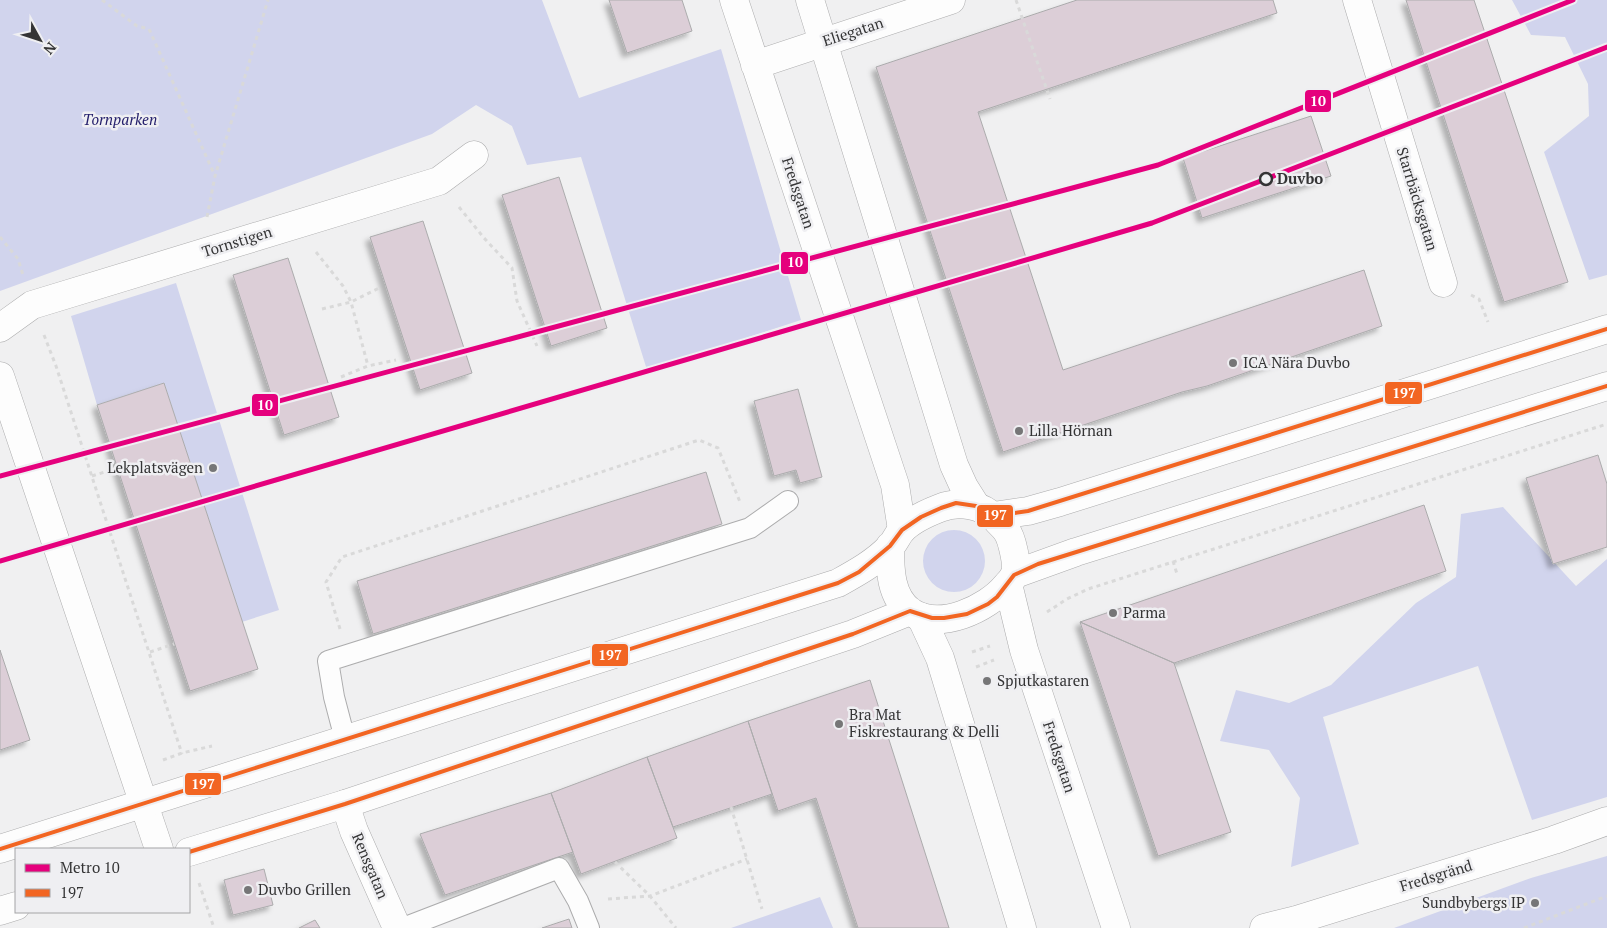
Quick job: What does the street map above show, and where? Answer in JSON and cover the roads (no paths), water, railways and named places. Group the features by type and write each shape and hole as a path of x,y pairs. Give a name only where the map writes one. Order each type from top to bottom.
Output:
{"street":[{"name":"Fredsgatan","path":"734,0 895,484 896,538"},
{"path":"810,0 954,465 964,487 984,511 1007,531 1015,555 1012,579"},
{"name":"Eliegatan","path":"755,65 951,0"},
{"name":"Starrbäcksgatan","path":"1357,0 1443,283"},
{"name":"Tornstigen","path":"0,328 32,305 439,181 474,155"},
{"path":"0,849 838,583 859,572 921,517 956,503 984,511 1028,511 1607,329"},
{"path":"0,376 159,848"},
{"path":"190,852 345,804 916,614 940,618 960,616 981,608 997,597 1012,579 1076,552 1607,386"},
{"path":"896,538 891,580 898,596 916,614 944,671 1022,928"},
{"name":"Fredsgatan","path":"1012,579 1027,658 1116,928"},
{"name":"Rensgatan","path":"345,804 354,831 397,928"},
{"name":"Fredsgränd","path":"1264,928 1306,917 1518,851 1607,821"},
{"path":"0,911 15,906"}],"lane":[{"path":"345,739 334,697 328,661 750,528 788,501"},
{"path":"403,928 559,868 578,901 589,928"}],"metro line":[{"name":"10","path":"0,476 1158,165 1573,0"},
{"name":"10","path":"0,561 1152,223 1607,47"}],"place":[{"name":"Duvbo","path":"1266,179"},
{"name":"ICA Nära Duvbo","path":"1233,363"},
{"name":"Lilla Hörnan","path":"1019,431"},
{"name":"Lekplatsvägen","path":"213,468"},
{"name":"Parma","path":"1113,613"},
{"name":"Spjutkastaren","path":"987,681"},
{"name":"Bra Mat Fiskrestaurang & Delli","path":"839,724"},
{"name":"Duvbo Grillen","path":"248,890"},
{"name":"Sundbybergs IP","path":"1535,903"}],"park label":[{"name":"Tornparken","path":"120,120"}]}
